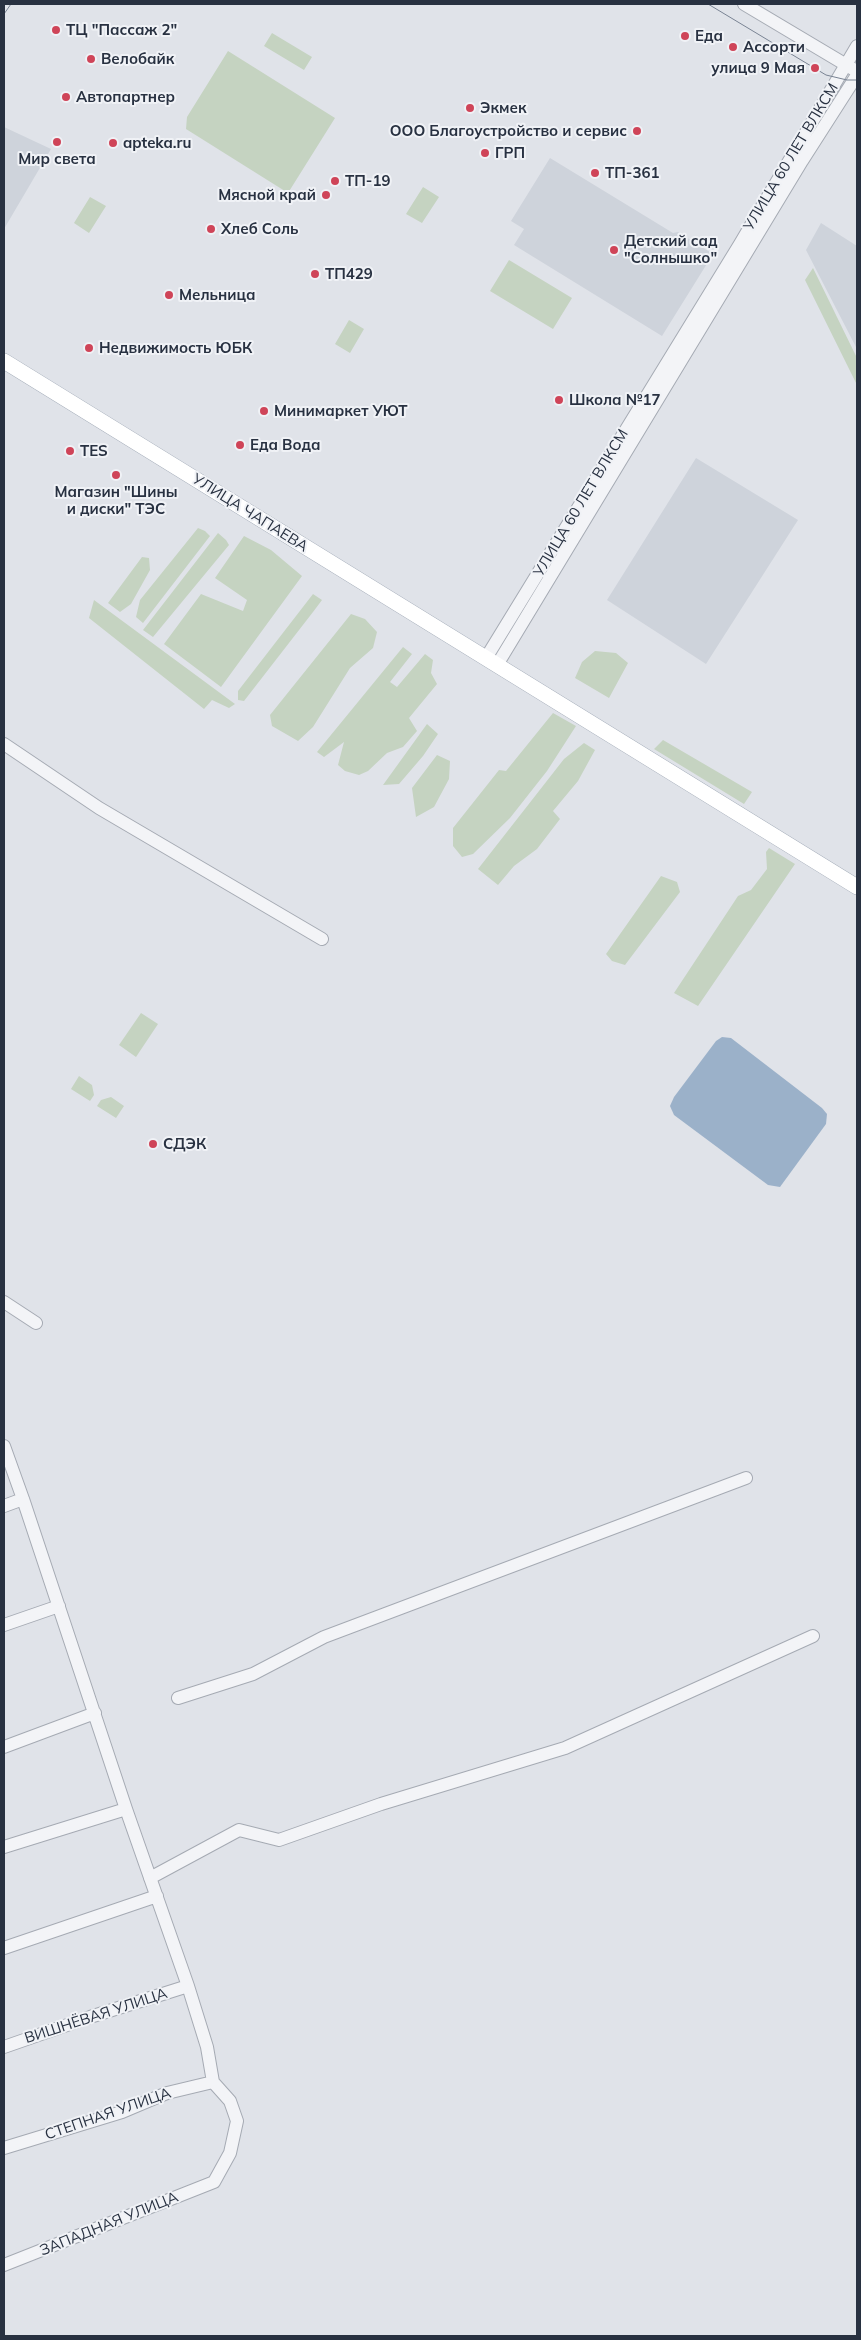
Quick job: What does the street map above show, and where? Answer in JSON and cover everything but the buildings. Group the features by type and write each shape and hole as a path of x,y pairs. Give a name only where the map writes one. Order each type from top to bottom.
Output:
{"main road":[{"name":"УЛИЦА ЧАПАЕВА","path":"4,361 857,887"}],"street":[{"path":"744,4 854,70"},
{"name":"УЛИЦА 60 ЛЕТ ВЛКСМ","path":"491,662 795,172 854,70 857,46"},
{"path":"4,744 99,808 322,939"},
{"path":"4,1302 36,1323"},
{"path":"4,1446 24,1499 126,1809 188,1986 208,2047 213,2082"},
{"path":"178,1698 253,1674 324,1637 746,1478"},
{"path":"4,1506 24,1499"},
{"path":"4,1625 59,1606"},
{"path":"150,1878 239,1830 279,1840 381,1804 565,1748 813,1636"},
{"path":"4,1747 95,1713"},
{"path":"4,1847 126,1809"},
{"path":"4,1948 157,1896"},
{"name":"ВИШНЁВАЯ УЛИЦА","path":"4,2047 188,1986"},
{"name":"СТЕПНАЯ УЛИЦА","path":"4,2148 122,2112 167,2093 213,2082"},
{"name":"ЗАПАДНАЯ УЛИЦА","path":"4,2265 214,2182 230,2152 237,2121 230,2101 213,2082"}],"shaded area":[{"path":"4,127 51,149 4,229"},
{"name":"Детский сад \"Солнышко\"","path":"550,158 673,233 678,232 713,254 662,336 514,245 524,229 511,221"},
{"path":"821,223 857,246 857,349 806,250"},
{"path":"696,458 798,520 706,664 607,600"}],"green space":[{"path":"272,33 312,57 304,70 264,46"},
{"path":"228,51 335,118 288,193 186,129 187,117"},
{"path":"423,187 439,197 422,223 406,214"},
{"path":"90,197 106,206 89,233 74,223"},
{"path":"509,260 572,298 553,329 490,291"},
{"path":"813,268 857,358 857,385 805,280"},
{"path":"349,320 364,329 350,353 335,344"},
{"path":"198,528 210,536 143,623 136,617 140,600"},
{"path":"218,533 229,545 153,637 143,630"},
{"path":"244,536 271,550 302,576 221,687 164,644 201,594 243,611 247,600 215,578"},
{"path":"142,557 149,558 150,570 131,604 120,612 108,603"},
{"path":"313,594 322,600 244,701 238,700 238,691"},
{"path":"94,600 235,704 229,708 212,700 204,709 89,618"},
{"path":"351,614 365,619 377,632 373,648 350,668 313,727 298,741 272,726 270,715"},
{"path":"403,647 412,654 390,682 397,687 425,654 433,660 431,673 437,684 409,718 417,731 403,747 387,753 368,771 359,775 345,771 338,765 344,742 324,757 317,752"},
{"path":"595,651 616,653 628,663 609,698 575,678 582,662"},
{"path":"553,713 576,726 547,771 510,818 473,854 462,857 453,846 453,828 499,770 506,771"},
{"path":"427,724 438,734 423,756 399,784 383,785"},
{"path":"663,740 752,792 744,804 654,749"},
{"path":"584,743 595,750 578,781 553,811 560,819 537,849 514,866 498,885 478,869 564,759"},
{"path":"437,755 450,761 449,779 434,807 416,817 412,788"},
{"path":"769,848 795,864 698,1006 674,993 738,896 751,890 767,869 766,852"},
{"path":"661,876 677,882 680,892 625,965 612,961 606,954"},
{"path":"141,1013 158,1024 136,1057 119,1045"},
{"path":"79,1076 92,1085 94,1095 90,1101 71,1089"},
{"path":"111,1097 124,1106 116,1118 97,1106 101,1100"}],"water":[{"path":"722,1037 731,1038 822,1108 827,1114 826,1124 780,1187 768,1185 674,1115 670,1106 674,1097 716,1041"}],"tram line":[{"path":"4,14 11,4"},
{"path":"708,4 826,75 847,80 857,80"}],"place":[{"name":"ТЦ \"Пассаж 2\"","path":"56,30"},
{"name":"Еда","path":"685,36"},
{"name":"Ассорти","path":"733,47"},
{"name":"Велобайк","path":"91,59"},
{"name":"улица 9 Мая","path":"815,68"},
{"name":"Автопартнер","path":"66,97"},
{"name":"Экмек","path":"470,108"},
{"name":"ООО Благоустройство и сервис","path":"637,131"},
{"name":"Мир света","path":"57,142"},
{"name":"apteka.ru","path":"113,143"},
{"name":"ГРП","path":"485,153"},
{"name":"ТП-361","path":"595,173"},
{"name":"ТП-19","path":"335,181"},
{"name":"Мясной край","path":"326,195"},
{"name":"Хлеб Соль","path":"211,229"},
{"name":"Детский сад \"Солнышко\"","path":"614,250"},
{"name":"ТП429","path":"315,274"},
{"name":"Мельница","path":"169,295"},
{"name":"Недвижимость ЮБК","path":"89,348"},
{"name":"Школа №17","path":"559,400"},
{"name":"Минимаркет УЮТ","path":"264,411"},
{"name":"Еда Вода","path":"240,445"},
{"name":"TES","path":"70,451"},
{"name":"Магазин \"Шины и диски\" ТЭС","path":"116,475"},
{"name":"СДЭК","path":"153,1144"}]}
